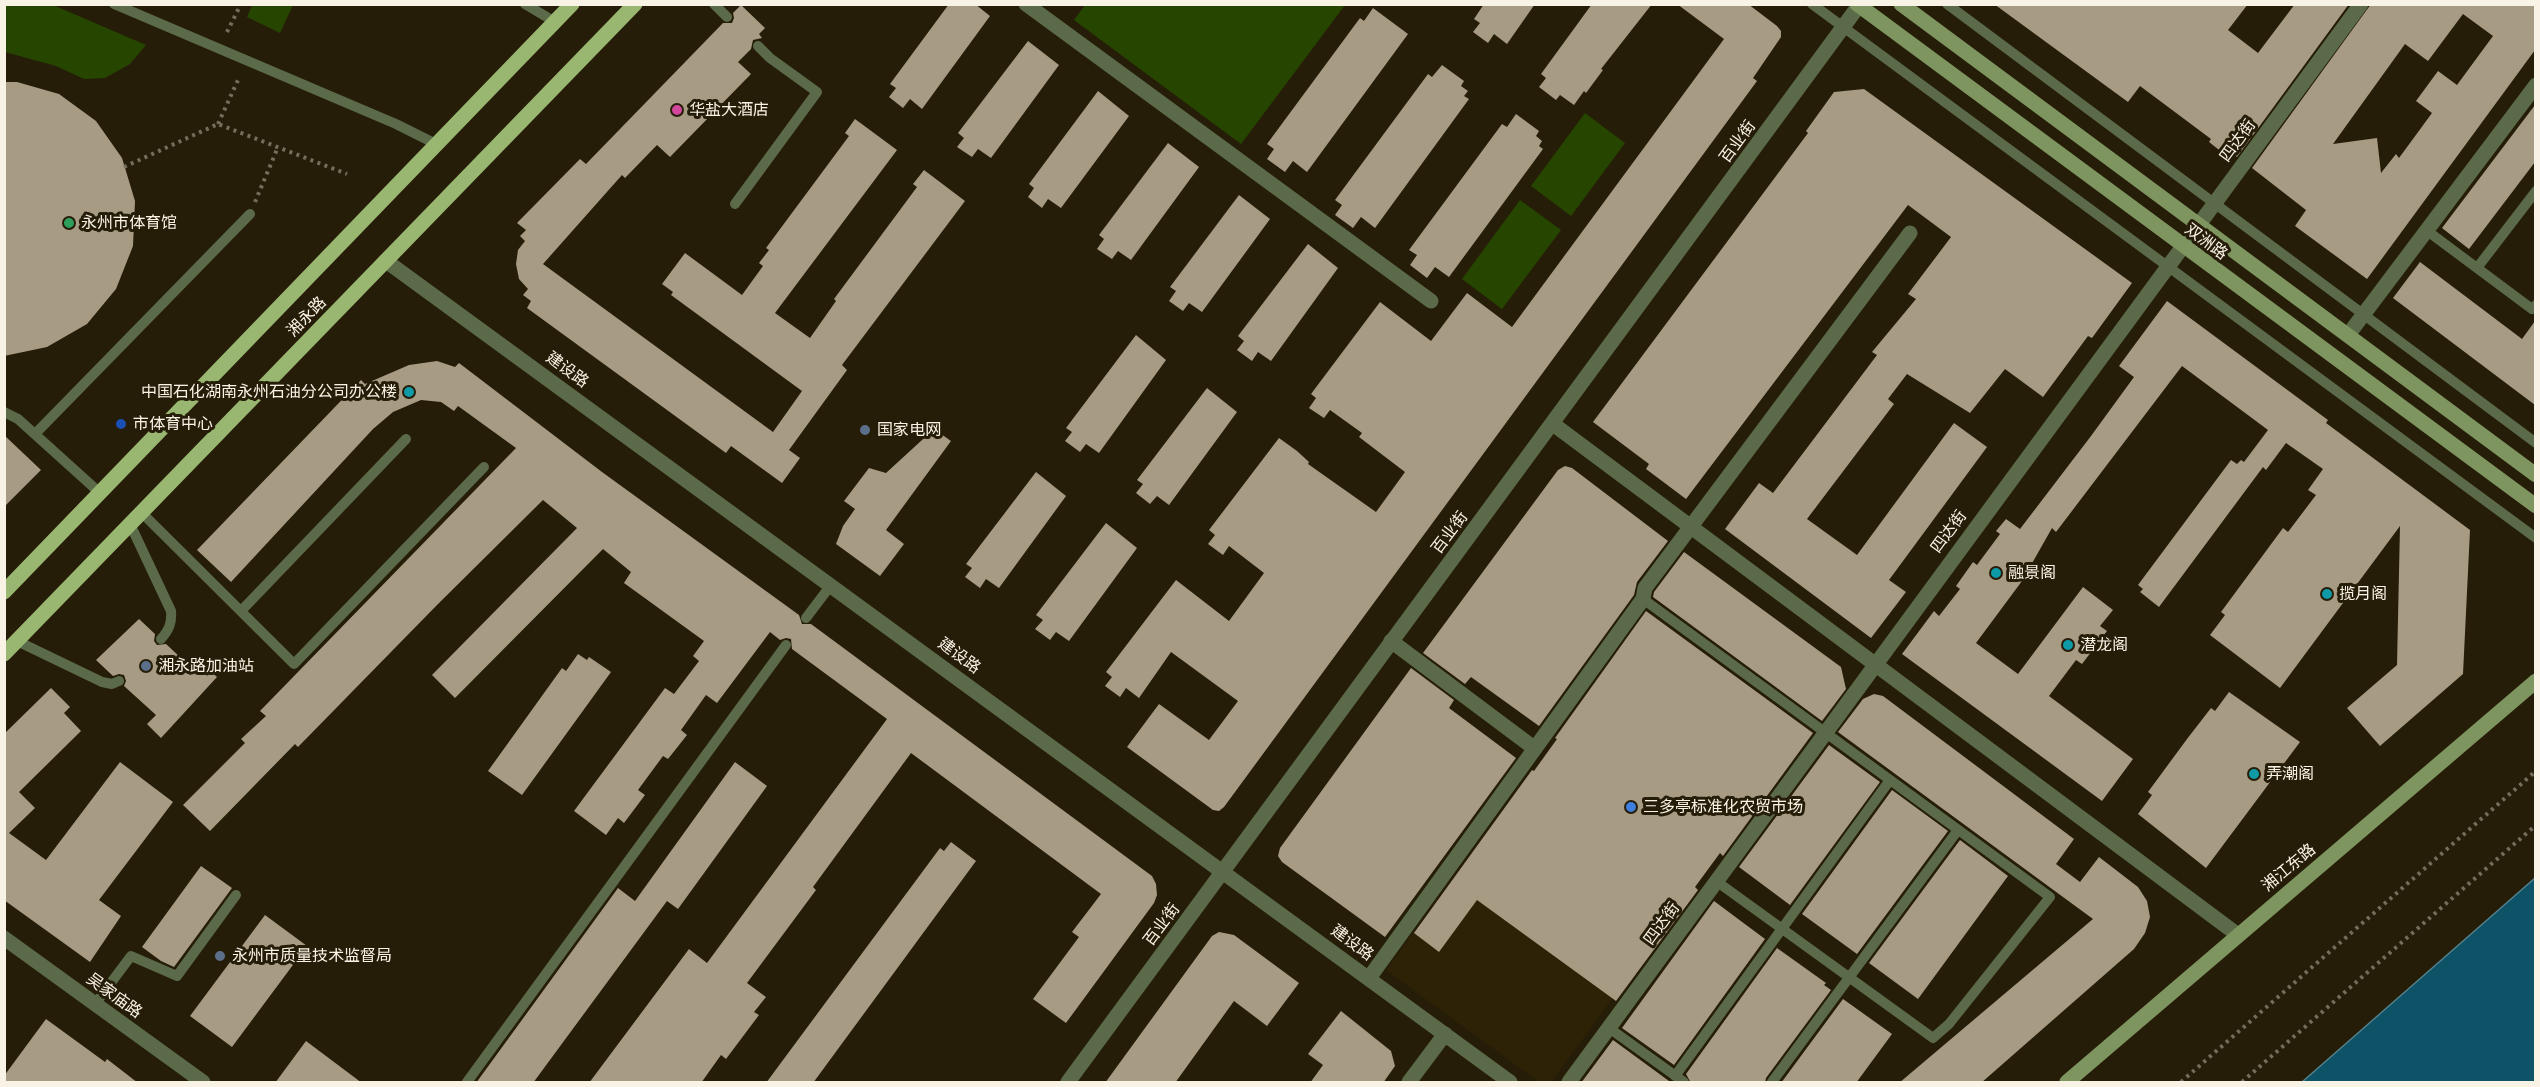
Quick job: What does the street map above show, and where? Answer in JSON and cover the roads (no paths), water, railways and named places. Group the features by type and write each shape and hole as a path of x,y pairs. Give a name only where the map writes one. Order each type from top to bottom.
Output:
{"main road":[{"name":"湘永路","path":"4,592 572,4"},
{"name":"湘永路","path":"4,654 635,4"},
{"name":"双洲路","path":"1901,4 2535,475"},
{"name":"双洲路","path":"1859,5 2182,247 2535,506"},
{"name":"湘江东路","path":"2067,1083 2535,681"}],"street":[{"path":"1026,4 1431,301"},
{"name":"四达街","path":"1569,1083 2361,4"},
{"name":"百业街","path":"1068,1083 1859,5"},
{"path":"2348,334 2535,85"},
{"path":"1369,978 1643,599 1645,588 1910,233"},
{"name":"建设路","path":"386,261 1510,1083"},
{"path":"1553,424 2238,935"},
{"path":"1391,641 1534,748"},
{"name":"吴家庙路","path":"4,938 203,1083"},
{"path":"1409,1083 1445,1034"}],"lane":[{"path":"114,4 396,124 436,144"},
{"path":"525,4 555,22"},
{"path":"714,4 727,17"},
{"path":"1812,4 2535,538"},
{"path":"1947,4 2535,443"},
{"path":"735,204 817,92 758,46"},
{"path":"2477,268 2535,191"},
{"path":"35,434 250,214"},
{"path":"2426,230 2532,309 2535,305"},
{"path":"4,412 18,419 100,493"},
{"path":"241,611 406,439"},
{"path":"141,513 294,664 484,467"},
{"path":"130,524 171,611 168,629 160,639"},
{"path":"806,618 831,585"},
{"path":"1643,599 2050,897 1949,1024 1933,1038 1716,881"},
{"path":"17,640 102,682 112,684 118,681"},
{"path":"467,1083 786,645"},
{"path":"1609,1028 1679,1079 1782,929 1890,780"},
{"path":"1772,1083 1958,830"},
{"path":"95,1004 131,956 177,976 237,895"}],"water":[{"path":"2535,878 2535,1082 2302,1082"}],"place":[{"name":"华盐大酒店","path":"677,110"},
{"name":"永州市体育馆","path":"69,223"},
{"name":"中国石化湖南永州石油分公司办公楼","path":"409,392"},
{"name":"市体育中心","path":"121,424"},
{"name":"国家电网","path":"865,430"},
{"name":"融景阁","path":"1996,573"},
{"name":"揽月阁","path":"2327,594"},
{"name":"潜龙阁","path":"2068,645"},
{"name":"湘永路加油站","path":"146,666"},
{"name":"弄潮阁","path":"2254,774"},
{"name":"三多亭标准化农贸市场","path":"1631,807"},
{"name":"永州市质量技术监督局","path":"220,956"}]}
